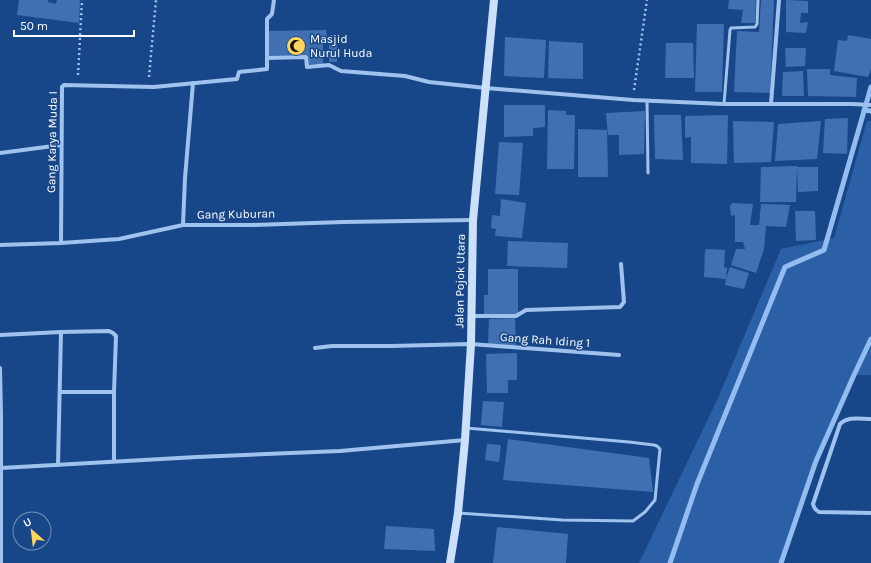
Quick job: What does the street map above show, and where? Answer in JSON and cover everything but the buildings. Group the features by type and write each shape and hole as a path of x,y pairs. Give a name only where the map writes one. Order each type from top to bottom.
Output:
{"main road":[{"name":"Jalan Pojok Utara","path":"450,563 458,513 466,428 472,316 473,220 494,0"}],"street":[{"path":"274,0 272,14 267,19 267,58 306,57 307,67 328,65 341,71 405,76 429,82 647,101 724,104 871,105"},
{"path":"771,104 779,0"},
{"name":"Gang Karya Muda I","path":"61,243 62,87 64,85 148,87 237,79 240,72 267,69 267,58"},
{"path":"183,225 185,178 193,83"},
{"path":"0,153 61,146"},
{"name":"Gang Kuburan","path":"0,245 119,239 183,225 473,220"},
{"path":"472,316 516,316 526,310 620,307 624,302 621,264"},
{"path":"0,335 110,331 116,336 114,461"},
{"path":"58,465 60,332"},
{"name":"Gang Rah Iding 1","path":"315,348 332,346 470,344 619,355"},
{"path":"0,368 2,468 1,563"},
{"path":"60,392 114,392"},
{"path":"871,419 849,419 844,420 840,424 813,504 814,508 819,512 871,513"},
{"path":"2,468 114,461 340,451 465,440"}],"lane":[{"path":"724,104 730,30 731,28 756,27 758,0"},
{"path":"647,101 648,173"},
{"path":"458,513 562,520 633,521 645,512 654,500 660,449 654,445 629,442 466,428"}],"path":[{"path":"78,86 82,0"},
{"path":"148,87 156,0"},
{"path":"633,100 646,0"}],"shaded area":[{"path":"867,121 871,121 871,375 853,375 816,461 781,563 639,563 718,398 781,249 834,238"}],"waterway":[{"path":"670,563 697,484 785,267 824,250 871,87"},
{"path":"864,110 871,111"},
{"path":"781,563 816,461 871,339"}],"place":[{"name":"Masjid Nurul Huda","path":"296,46"}]}
